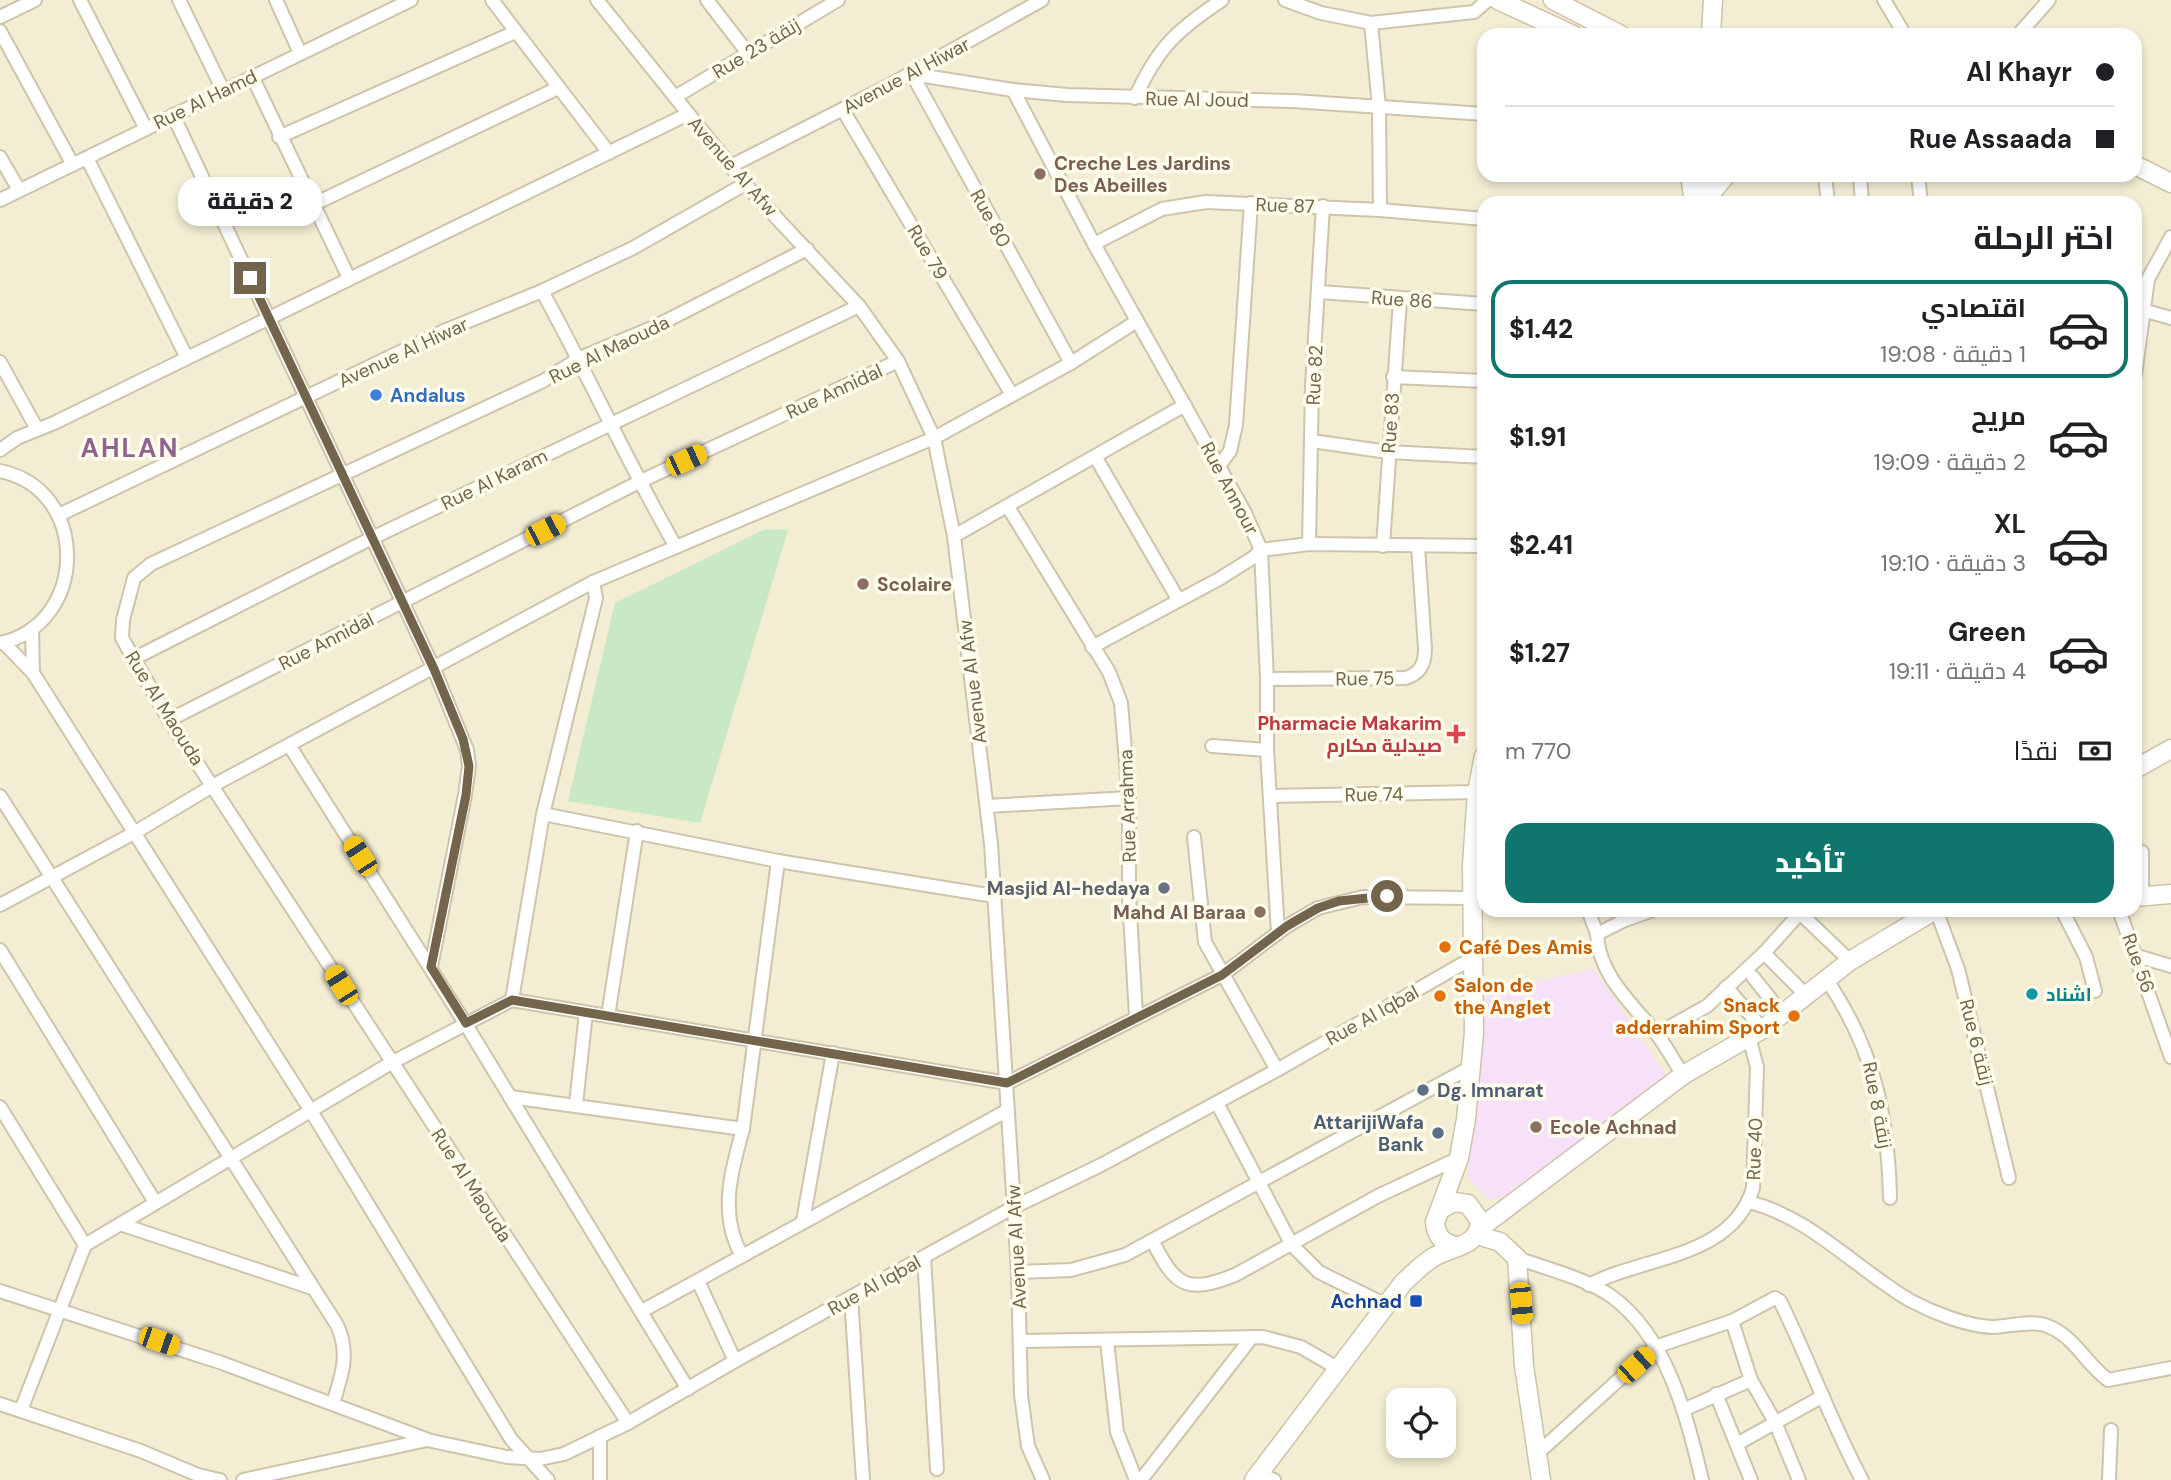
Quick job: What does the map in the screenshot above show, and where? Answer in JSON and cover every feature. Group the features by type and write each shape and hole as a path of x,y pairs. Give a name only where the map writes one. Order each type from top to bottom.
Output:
{"street":[{"path":"0,17 35,0"},
{"path":"80,0 146,129"},
{"path":"179,0 223,90"},
{"path":"276,0 300,53"},
{"name":"Rue Al Hamd","path":"0,200 411,0"},
{"path":"492,0 609,153"},
{"name":"Avenue Al Afw","path":"597,0 745,184 859,306 898,361 934,438 954,536 987,806 1009,1110 1024,1427 1043,1480"},
{"path":"707,0 747,52"},
{"name":"Rue 23 زنقة","path":"675,97 838,0"},
{"name":"Avenue Al Hiwar","path":"731,166 912,74 1042,0"},
{"path":"1135,98 1161,49 1182,28 1223,0"},
{"path":"1285,0 1321,13 1371,23 1474,12 1488,0"},
{"path":"1498,0 1558,28"},
{"path":"1553,0 1607,28"},
{"path":"1711,28 1713,0"},
{"path":"1884,0 1901,28"},
{"path":"2024,28 2049,0"},
{"path":"1371,23 1378,107 1380,210"},
{"path":"0,31 73,165"},
{"path":"279,137 515,32"},
{"name":"Rue Al Joud","path":"912,74 1013,90 1477,114"},
{"name":"Rue 80","path":"912,74 1071,363"},
{"path":"252,76 348,278"},
{"path":"312,205 558,88"},
{"name":"Rue Annour","path":"1013,90 1094,244 1245,513 1261,550 1268,679 1267,750 1278,933"},
{"name":"Rue 79","path":"843,110 1012,395"},
{"path":"0,450 186,356 688,114"},
{"path":"173,115 434,669 467,750 469,766 431,967"},
{"path":"0,157 19,190"},
{"path":"87,158 186,356"},
{"path":"2142,168 2171,183"},
{"path":"1709,196 1720,182"},
{"name":"Avenue Al Hiwar","path":"58,515 444,331 542,291 633,247 745,184"},
{"name":"Rue 87","path":"1094,244 1162,209 1206,202 1323,206 1477,218"},
{"path":"1219,466 1234,442 1251,204"},
{"name":"Rue 82","path":"1309,544 1323,206"},
{"path":"2142,297 2148,279 2171,237"},
{"name":"Rue Al Maouda","path":"628,1423 391,1062 214,785 169,720 122,638 123,620 134,578 141,570 542,381 580,358 654,327 807,249"},
{"path":"542,291 580,358 639,482 677,547"},
{"name":"Rue 86","path":"1320,292 1399,300 1477,304"},
{"name":"Rue 83","path":"1383,546 1399,300"},
{"name":"Rue Al Karam","path":"133,659 372,538 859,306"},
{"path":"2142,310 2171,318"},
{"path":"0,905 134,833 214,785 593,582 867,464 934,438 1071,363 1137,321"},
{"name":"Rue Annidal","path":"169,720 639,482 898,361"},
{"path":"0,362 37,429"},
{"path":"1393,377 1477,381"},
{"path":"954,536 1096,458 1185,405"},
{"path":"1312,441 1388,452 1477,457"},
{"path":"1096,458 1178,599"},
{"path":"0,471 28,483 46,497 58,515 68,550 64,586 56,603 32,629 2,643 33,673 311,1111 505,1430 546,1479"},
{"name":"Rue Arrahma","path":"1008,507 1109,672 1121,703 1129,798 1129,896 1136,1016"},
{"path":"1092,647 1231,572 1261,550 1309,544 1477,546"},
{"name":"Rue 75","path":"1268,679 1405,678 1417,673 1423,663 1425,649 1418,546"},
{"path":"512,1000 543,814 596,598 593,582"},
{"path":"32,629 33,673"},
{"path":"289,745 466,1023 688,1389"},
{"path":"1212,746 1267,750"},
{"path":"2142,765 2171,749"},
{"path":"1458,1246 1444,1242 1435,1222 1458,1158 1471,1067 1474,1032 1472,898 1477,793"},
{"name":"Rue 74","path":"1270,796 1477,793"},
{"path":"0,796 4,811 51,876 337,1325 344,1343 345,1363 333,1403"},
{"path":"987,806 1129,798"},
{"path":"543,814 778,861 995,896"},
{"path":"608,1016 637,831"},
{"path":"1194,837 1206,942 1277,1070"},
{"path":"741,1254 733,1239 727,1209 757,1039 778,861"},
{"path":"2142,897 2171,894"},
{"path":"21,1410 85,1245 391,1062 512,1000 1007,1083 1222,975 1278,933 1318,908 1339,901 1411,895 1472,898"},
{"path":"1591,917 1601,958 1610,976 1657,1034 1683,1075"},
{"path":"1597,934 1637,917"},
{"path":"1657,1034 1707,1006 1764,953 1796,917"},
{"path":"1804,917 1850,961"},
{"path":"1262,1478 1384,1304 1433,1257 1466,1245 1478,1226 1620,1126 1683,1075 1784,1016 1850,961 1923,917"},
{"name":"Rue 6 زنقة","path":"1938,917 1958,968 2009,1178"},
{"path":"2066,917 2086,957 2095,991"},
{"name":"Rue 56","path":"2122,917 2171,1057"},
{"path":"0,950 155,1202"},
{"path":"1764,953 1808,997"},
{"path":"2137,956 2171,966"},
{"name":"Rue Al Iqbal","path":"243,1480 427,1440 483,1453 531,1459 564,1454 628,1423 1014,1207 1101,1165 1217,1103 1471,959"},
{"path":"1753,977 1784,1016"},
{"name":"Rue 8 زنقة","path":"1827,980 1845,1007 1872,1063 1889,1163 1890,1198"},
{"path":"1726,987 1756,1033"},
{"path":"576,1104 586,1013"},
{"name":"Rue 40","path":"1589,1285 1607,1276 1698,1248 1724,1230 1749,1202 1753,1188 1756,1033"},
{"path":"803,1221 833,1053"},
{"path":"1018,1272 1098,1265 1153,1242 1181,1223 1471,1067"},
{"path":"510,1097 743,1129"},
{"path":"1217,1103 1292,1245 1319,1272 1384,1304"},
{"path":"0,1107 85,1245"},
{"path":"642,1311 741,1254 1009,1110"},
{"path":"1153,1242 1177,1280 1185,1286 1196,1286 1235,1276 1378,1196 1458,1158"},
{"path":"1451,1182 1461,1202"},
{"path":"1749,1202 1773,1208 1804,1226 1911,1301 1943,1316 1990,1327 2042,1324 2074,1342 2097,1372 2108,1380 2171,1368"},
{"path":"1441,1209 1447,1204 1468,1204 1478,1226 1517,1258 1589,1285 1610,1295 1628,1310 1655,1347 1683,1410 1702,1480"},
{"path":"120,1224 312,1288"},
{"path":"1433,1257 1439,1236"},
{"path":"924,1257 937,1469"},
{"path":"1517,1258 1524,1366 1539,1452 1541,1480"},
{"path":"698,1281 735,1361"},
{"path":"0,1291 138,1334 333,1403 427,1440"},
{"path":"851,1297 863,1480"},
{"path":"1539,1452 1655,1347 1732,1321 1772,1298 1780,1301 1823,1396 1833,1427 1862,1480"},
{"path":"1732,1321 1752,1380 1775,1422 1799,1480"},
{"path":"1020,1341 1252,1337 1301,1347 1339,1369"},
{"path":"1107,1341 1117,1432 1138,1480 1252,1337"},
{"path":"1683,1410 1752,1380"},
{"path":"1716,1394 1751,1480"},
{"path":"1737,1444 1823,1396"},
{"path":"0,1404 141,1451 198,1475 220,1480"},
{"path":"2109,1480 2111,1430"},
{"path":"600,1436 600,1480"}],"shaded area":[{"path":"0,0 2171,0 2171,1480 0,1480"},
{"name":"Ecole Achnad","path":"1594,969 1667,1076 1506,1196 1489,1200 1467,1177 1486,992"}],"green space":[{"path":"763,530 788,530 700,823 568,801 615,603"}],"place":[{"name":"Creche Les Jardins Des Abeilles","path":"1040,174"},
{"name":"Andalus","path":"376,395"},
{"name":"Scolaire","path":"863,584"},
{"name":"Pharmacie Makarim صيدلية مكارم","path":"1456,734"},
{"name":"Masjid Al-hedaya","path":"1164,888"},
{"name":"Mahd Al Baraa","path":"1260,912"},
{"name":"Café Des Amis","path":"1445,947"},
{"name":"اشناد","path":"2032,994"},
{"name":"Salon de the Anglet","path":"1440,996"},
{"name":"Snack adderrahim Sport","path":"1794,1016"},
{"name":"Dg. lmnarat","path":"1423,1090"},
{"name":"Ecole Achnad","path":"1536,1127"},
{"name":"AttarijiWafa Bank","path":"1438,1133"},
{"name":"Achnad","path":"1416,1301"}],"district":[{"name":"AHLAN","path":"130,448"}],"route":[{"path":"250,278 434,669 467,750 469,766 466,795 431,967 466,1023 512,1000 1007,1083 1222,975 1287,926 1318,908 1339,901 1387,896"}]}
